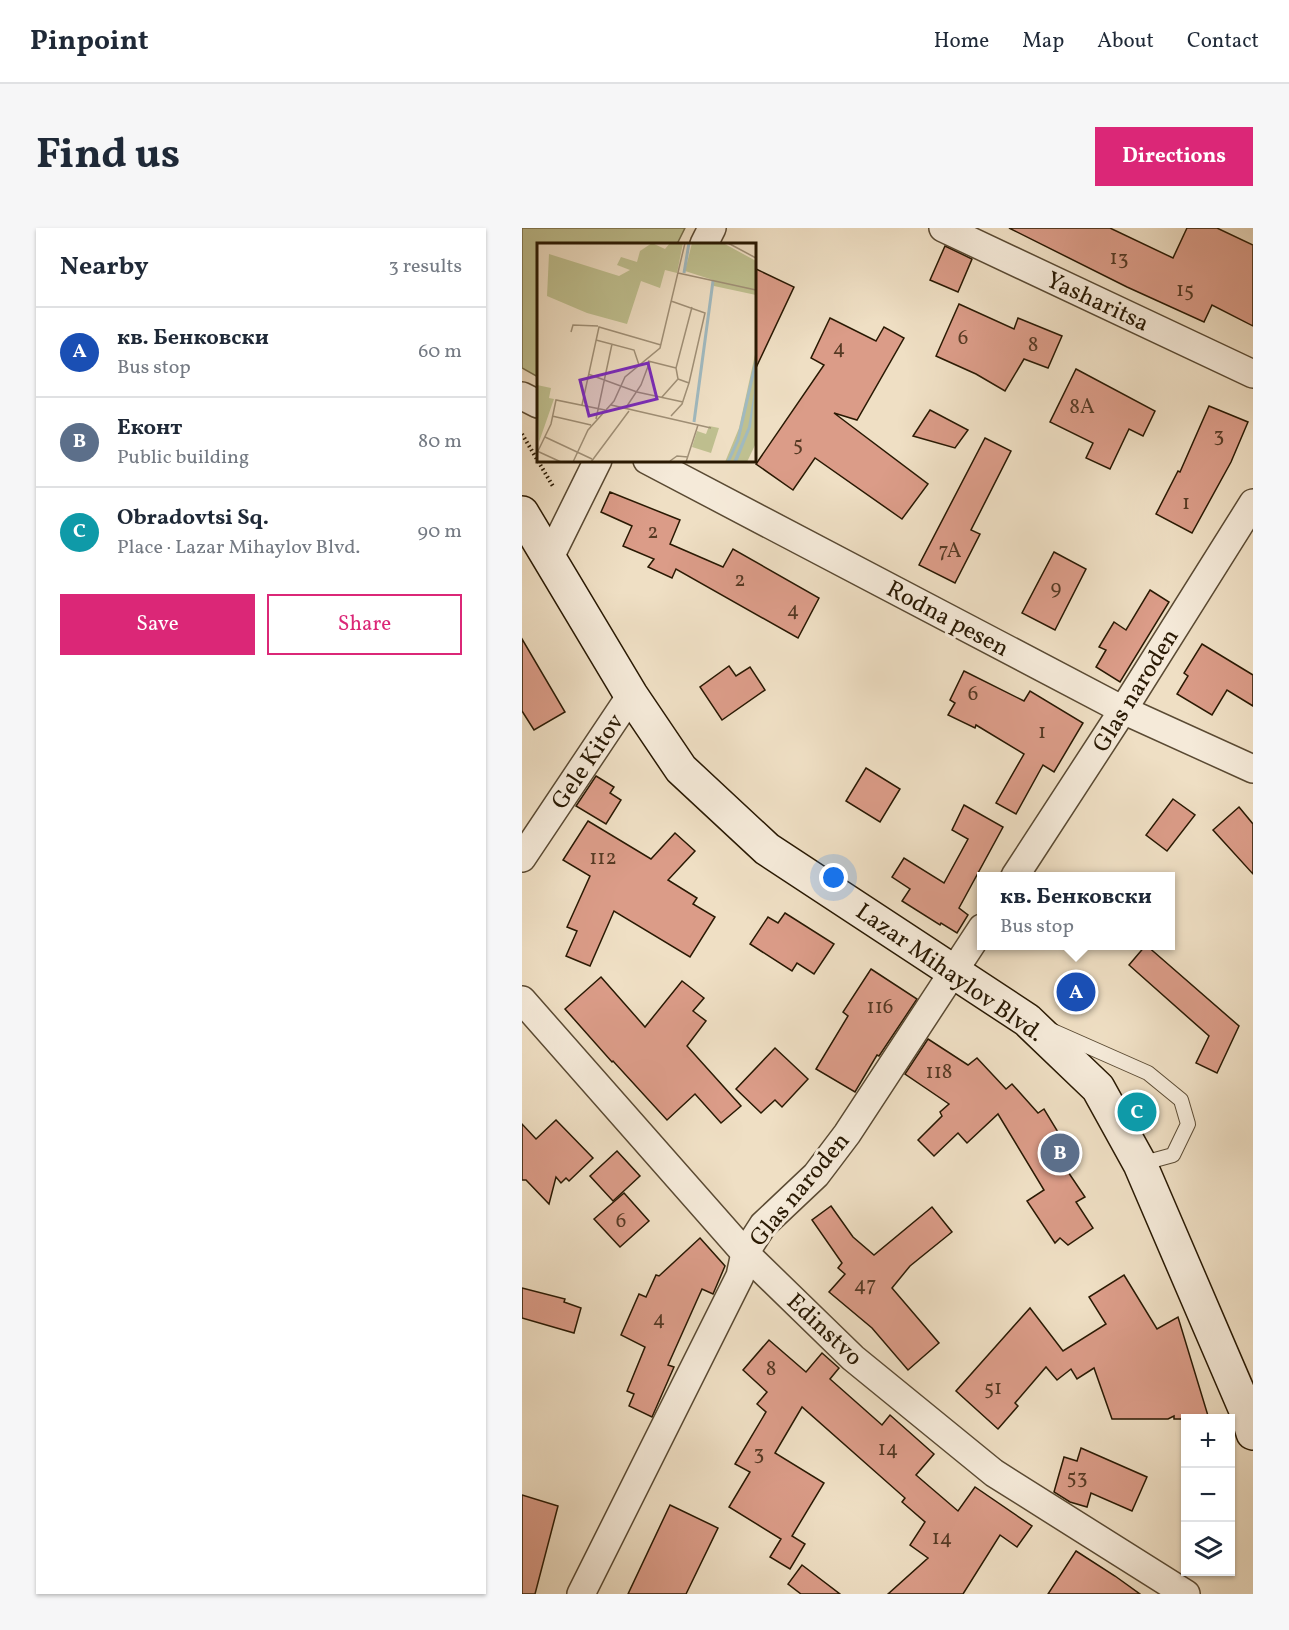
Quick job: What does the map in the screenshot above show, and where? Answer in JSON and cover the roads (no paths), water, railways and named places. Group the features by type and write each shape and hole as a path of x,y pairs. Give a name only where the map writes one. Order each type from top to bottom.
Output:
{"street":[{"path":"704,243 712,228"},
{"name":"Yasharitsa","path":"943,228 1253,374"},
{"path":"522,396 537,404"},
{"path":"549,559 597,462"},
{"name":"Rodna pesen","path":"651,462 1123,710 1253,769"},
{"name":"Glas naroden","path":"1018,872 1253,503"},
{"name":"Lazar Mihaylov Blvd.","path":"522,513 631,695 681,769 767,849 1027,1020 1098,1088 1140,1164 1251,1420"},
{"name":"Gele Kitov","path":"522,858 631,695"},
{"name":"Glas naroden","path":"581,1594 740,1276 745,1253 763,1225 816,1175 847,1134 977,934"},
{"name":"Edinstvo","path":"522,1000 745,1253 853,1358 994,1473 1186,1594"}],"lane":[{"path":"1027,1020 1148,1072 1181,1100 1188,1124 1173,1155 1140,1164"}],"place":[{"name":"кв. Бенковски","path":"1076,992"},
{"name":"Obradovtsi Sq.","path":"1137,1112"},
{"name":"Еконт","path":"1060,1153"}]}
